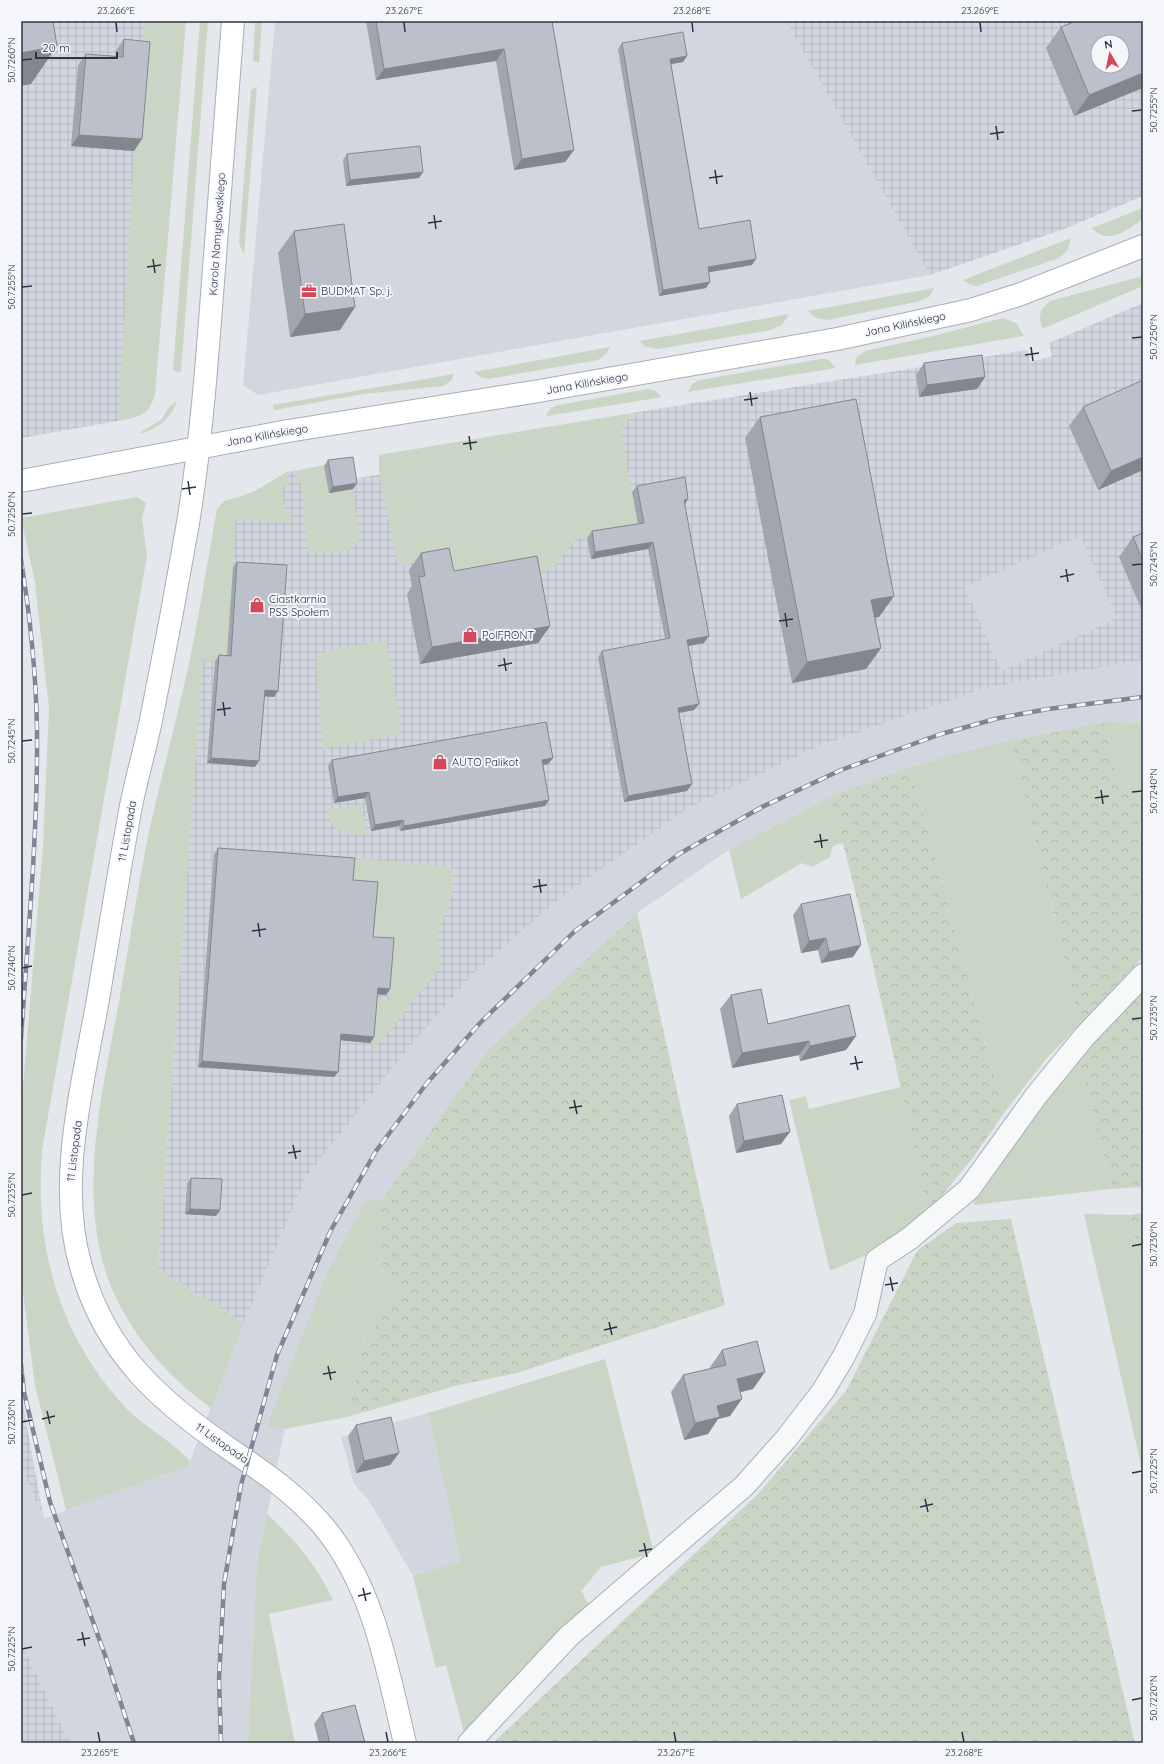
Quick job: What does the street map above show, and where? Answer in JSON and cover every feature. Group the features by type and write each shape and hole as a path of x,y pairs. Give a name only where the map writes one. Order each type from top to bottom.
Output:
{"street":[{"name":"Karola Namysłowskiego","path":"198,448 206,388 233,21"},
{"name":"Jana Kilińskiego","path":"21,481 356,420 533,392 837,339 971,310 1020,294 1143,246"},
{"name":"11 Listopada","path":"198,448 188,526 151,719 132,805 80,1108 70,1184 71,1214 79,1260 94,1304 108,1332 146,1382 170,1405 286,1488 309,1510 336,1543 358,1581 377,1629 405,1743"},
{"path":"469,1743 569,1636 744,1486 786,1439 823,1391 844,1356 865,1314 877,1260 909,1239 969,1189 1036,1096 1084,1037 1143,975"}],"shaded area":[{"path":"21,21 150,21 118,421 21,438"},
{"path":"275,21 786,21 930,275 258,395 243,385"},
{"path":"786,21 1143,21 1143,196 1064,229 930,275"},
{"path":"1143,303 1143,660 985,688 817,747 689,808 560,898 473,974 412,1044 306,1177 244,1323 158,1270 211,547 257,490 287,472 350,461 353,479 621,431 632,413 1027,350 1031,362 1052,356 1049,343","holes":["1080,536 1117,618 1001,671 965,587"]},
{"path":"1080,535 1117,618 1001,671 965,587"},
{"path":"1143,660 1143,723 1105,722 973,749 911,767 830,797 729,850 637,913 489,1049 381,1201 293,1387 257,1565 248,1743 70,1743 21,1643 21,1465 44,1519 188,1466 244,1323 306,1177 412,1044 473,974 560,898 689,808 817,747 985,688"},
{"path":"21,1392 25,1416 44,1520 21,1465"},
{"path":"428,1413 461,1561 413,1576 370,1502 354,1484 341,1437"},
{"path":"21,1643 70,1743 21,1743"}],"green space":[{"path":"145,21 186,21 155,394 150,407 142,414 118,421 134,151"},
{"path":"200,21 208,21 181,372 173,371"},
{"path":"255,21 262,21 259,63 253,60"},
{"path":"257,86 244,255 239,243 251,90"},
{"path":"1143,208 1143,219 1131,228 1118,234 1104,236 1092,228"},
{"path":"1071,238 1068,250 1059,258 977,286 971,285 963,280"},
{"path":"1143,276 1143,286 1042,329 1040,319 1041,310 1050,301"},
{"path":"934,288 929,297 920,301 828,320 816,318 808,311"},
{"path":"789,314 782,325 771,330 658,349 645,347 640,341"},
{"path":"1003,318 1016,323 1024,336 855,365 856,358 865,351 929,337"},
{"path":"610,347 606,354 598,360 488,379 481,377 474,372"},
{"path":"820,359 829,360 835,368 688,392 692,384 700,380"},
{"path":"454,374 451,381 443,386 363,394 274,410 273,405"},
{"path":"648,389 654,390 662,397 546,416 551,408 558,405"},
{"path":"177,401 167,419 157,427 138,434 162,419 169,407"},
{"path":"632,413 621,431 639,529 575,540 553,569 535,573 448,576 445,557 398,566 379,474 379,455"},
{"path":"324,465 329,493 353,489 360,537 351,548 345,550 330,553 308,552 302,508 305,508 301,483 298,484 296,471"},
{"path":"287,472 289,485 282,487 285,510 291,510 292,522 236,520 227,661 203,660 158,1270 244,1323 211,1408 174,1377 157,1359 141,1340 116,1297 107,1275 100,1251 95,1219 93,1187 94,1155 102,1091 143,860 190,659 217,509 224,501 257,490"},
{"path":"137,497 146,503 142,518 147,556 42,1150 42,1221 47,1255 56,1288 68,1320 83,1351 103,1380 126,1408 141,1422 175,1447 190,1461 188,1466 66,1510 35,1385 21,1277 21,1111 43,847 49,707 35,583 21,518"},
{"path":"387,640 402,734 323,749 316,665 318,657 325,651"},
{"path":"1105,722 1143,723 1143,792 1118,780"},
{"path":"1105,722 1118,780 1143,792 1143,957 1080,1024 1011,741"},
{"path":"1011,741 1080,1024 1046,1059 1004,1113 911,767 973,749"},
{"path":"911,767 1004,1113 974,1156 928,1213 870,952 830,797"},
{"path":"830,797 843,843 833,846 830,857 812,867 802,863 741,899 729,850"},
{"path":"361,804 367,835 346,833 336,828 332,824 327,810"},
{"path":"354,858 452,867 452,895 438,934 441,966 372,1053 375,998 388,999 392,942 371,940 352,884"},
{"path":"637,913 725,1305 517,1373 459,1385 347,1417 365,1340 401,1287 382,1269 381,1201 489,1049"},
{"path":"1143,984 1143,1187 1111,1189 1086,1084 1075,1063"},
{"path":"1075,1063 1086,1084 1111,1189 974,1205 975,1191"},
{"path":"901,1087 928,1213 882,1248 830,1271 789,1100 806,1096 809,1109"},
{"path":"366,1200 381,1201 382,1269 401,1287 365,1340 347,1417 285,1429 267,1426 327,1273"},
{"path":"1143,1213 1143,1273 1130,1215"},
{"path":"1084,1214 1130,1215 1143,1273 1143,1474"},
{"path":"1011,1219 1135,1743 493,1743 758,1494 846,1391 917,1251 956,1223"},
{"path":"605,1359 654,1553 601,1567 581,1591 590,1606 465,1736 446,1665 436,1668 413,1576 461,1561 428,1413"},
{"path":"267,1514 287,1533 313,1565 333,1600 269,1614 295,1743 248,1743 257,1565"}],"building":[{"path":"21,21 53,21 57,46 21,53"},
{"path":"376,21 552,21 574,150 522,159 504,49 384,69"},
{"path":"1076,21 1143,21 1143,73 1089,95 1061,27"},
{"path":"683,32 687,56 670,59 699,229 750,220 756,259 708,267 710,282 663,290 622,43"},
{"path":"124,39 150,42 142,139 79,135 86,54 123,57"},
{"path":"420,146 423,172 350,180 347,154"},
{"path":"344,224 355,307 305,314 294,231"},
{"path":"982,355 985,377 927,385 924,363"},
{"path":"1143,380 1143,457 1111,471 1083,407"},
{"path":"856,399 894,596 871,600 881,648 807,662 760,417"},
{"path":"353,457 357,483 333,487 328,460"},
{"path":"685,477 688,499 684,500 709,636 687,640 699,704 678,708 692,784 628,796 602,651 670,638 653,542 595,552 592,531 644,523 637,486"},
{"path":"1143,533 1143,561 1133,537"},
{"path":"449,548 454,571 537,556 550,626 432,647 419,577 425,576 421,553"},
{"path":"237,562 287,565 278,691 265,690 259,761 211,758 219,655 231,656"},
{"path":"546,722 553,758 542,760 549,800 404,826 403,820 375,825 369,792 338,797 332,760"},
{"path":"218,848 355,858 353,880 378,882 373,937 394,938 390,989 378,988 374,1037 341,1034 338,1072 202,1061"},
{"path":"850,894 861,945 829,952 826,938 809,941 801,904"},
{"path":"761,989 768,1024 849,1005 856,1036 810,1046 809,1041 742,1053 731,995"},
{"path":"782,1095 790,1132 744,1141 737,1104"},
{"path":"191,1178 222,1179 220,1210 190,1209"},
{"path":"757,1341 765,1372 737,1379 742,1399 717,1406 720,1417 695,1423 683,1375 726,1365 722,1350"},
{"path":"391,1417 399,1453 364,1461 356,1425"},
{"path":"355,1705 365,1743 330,1743 322,1713"}],"railway":[{"path":"21,560 32,644 37,729 34,845 21,1038"},
{"path":"221,1743 219,1679 224,1584 241,1485 277,1355 331,1230 376,1151 427,1083 480,1023 575,931 679,854 762,807 841,770 941,734 999,718 1048,709 1143,697"},
{"path":"21,1365 24,1392 50,1502 106,1658 134,1743"}],"place":[{"name":"BUDMAT Sp. j.","path":"309,291"},
{"name":"Ciastkarnia PSS Społem","path":"257,605"},
{"name":"PolFRONT","path":"470,635"},
{"name":"AUTO Palikot","path":"440,762"}]}
